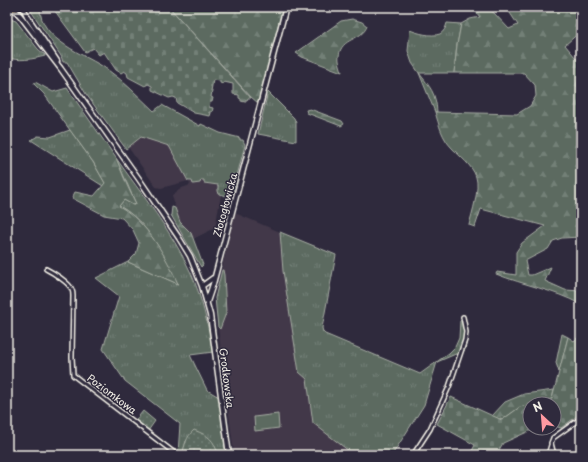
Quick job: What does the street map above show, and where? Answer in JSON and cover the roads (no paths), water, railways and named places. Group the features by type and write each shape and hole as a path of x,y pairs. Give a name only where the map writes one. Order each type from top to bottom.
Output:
{"main road":[{"path":"9,10 19,7"},
{"path":"23,7 27,16 54,55 61,69"},
{"name":"Złotogłowicka","path":"207,303 286,7"},
{"path":"9,10 17,12 61,69"},
{"name":"Grodkowska","path":"61,69 175,232 190,256 202,286 212,322 229,455"},
{"path":"199,278 207,280 214,276"},
{"path":"202,286 214,276"},
{"path":"202,286 207,287 213,284"}],"street":[{"name":"Poziomkowa","path":"46,270 70,286 72,290 73,375 177,455"},
{"path":"413,455 430,429 449,387 465,340 466,332 464,317"},
{"path":"548,455 553,438 581,418"},
{"path":"551,443 554,455"}]}
